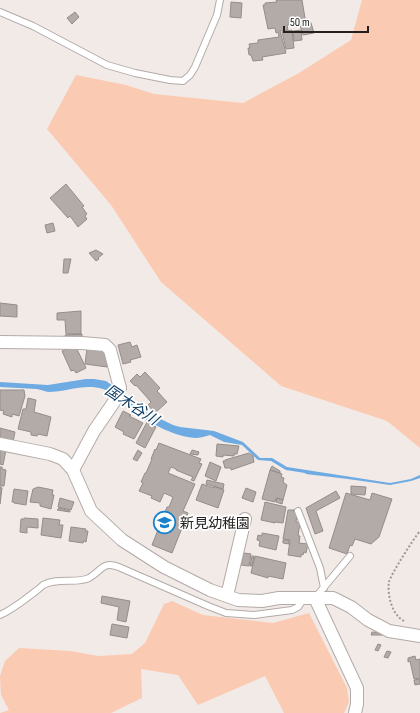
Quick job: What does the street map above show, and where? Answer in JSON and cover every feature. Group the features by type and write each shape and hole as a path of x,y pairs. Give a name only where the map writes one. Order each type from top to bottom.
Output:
{"street":[{"path":"0,342 82,343 105,345 110,350 118,394 94,431 73,470"},
{"path":"0,444 50,454 63,459 73,470 91,511 122,540 164,567 210,590 238,600 262,602 279,598 333,598 351,606 368,620 389,631 420,636"},
{"path":"227,596 245,519"},
{"path":"309,598 357,688 357,704 355,713"}],"lane":[{"path":"0,12 33,26 107,65 135,73 183,81 190,76 195,67 217,14 220,0"},
{"path":"298,510 320,568 324,588"},
{"path":"0,615 12,609 44,585 66,580 80,580 88,578 108,564 113,564 226,613 254,615 286,611 298,607 324,588 350,556"}],"path":[{"path":"410,624 400,619 393,611 389,582 420,531"}],"shaded area":[{"path":"362,0 420,0 420,448 387,421 281,386 161,282 111,205 47,129 76,75 126,85 154,94 243,103 299,73 351,40"},
{"path":"172,601 203,615 273,623 309,613 347,688 349,702 344,713 284,713 265,676 198,705 178,675 141,669 142,698 111,713 0,713 9,710 1,695 0,676 5,661 19,648 71,651 98,656 132,654 145,643 164,604"}],"water":[{"name":"国木谷川","path":"86,379 106,381 146,412 173,425 214,431 243,442 260,458 272,458 287,467 390,483 411,479 420,475 420,478 390,485 286,470 271,461 258,460 242,445 224,442 210,435 195,438 186,437 160,428 130,408 107,390 96,387 82,387 48,392 37,389 0,387 0,382 48,385"}],"building":[{"path":"276,0 302,0 305,18 297,20 297,23 287,25 288,30 280,31 286,53 262,57 263,60 253,61 251,55 249,55 249,44 258,43 258,40 279,37 275,28 268,29 263,5 265,5 265,3 277,2"},
{"path":"231,2 242,3 241,18 230,17"},
{"path":"75,12 79,17 72,24 67,18"},
{"path":"308,19 314,33 303,35 300,25 301,20"},
{"path":"292,30 294,48 286,49 282,32"},
{"path":"301,30 302,40 294,41 293,31"},
{"path":"66,184 84,206 82,207 87,214 85,216 87,219 78,227 70,216 68,218 50,198"},
{"path":"53,223 55,231 47,233 45,225"},
{"path":"96,250 103,254 96,261 89,253"},
{"path":"64,259 71,259 68,273 63,273"},
{"path":"0,303 17,305 17,317 0,316"},
{"path":"81,311 81,334 66,334 65,320 57,320 57,313"},
{"path":"82,334 82,338 66,338 65,335"},
{"path":"130,342 132,347 137,345 141,357 123,364 118,345"},
{"path":"75,345 86,368 76,373 74,370 71,371 62,351"},
{"path":"87,348 105,351 105,356 108,357 107,367 85,364"},
{"path":"145,372 160,388 157,391 167,402 155,413 148,405 151,402 136,385 135,386 130,381 137,374 140,377"},
{"path":"0,390 24,390 25,396 19,416 12,414 12,417 3,414 4,411 0,410"},
{"path":"28,398 36,400 34,412 51,417 47,436 38,434 37,436 31,435 31,432 18,429 23,409 26,409"},
{"path":"123,411 131,415 129,416 143,423 134,439 123,434 124,432 115,427"},
{"path":"147,422 156,427 145,448 136,443"},
{"path":"0,428 15,432 13,442 0,440"},
{"path":"159,443 201,459 199,463 202,464 194,481 191,480 193,477 171,467 168,473 195,484 183,511 188,513 172,553 152,545 167,507 169,507 173,497 164,493 160,502 151,498 152,496 139,491 143,483 141,482"},
{"path":"217,444 239,446 237,454 234,454 234,456 216,456"},
{"path":"0,449 6,450 3,465 0,464"},
{"path":"138,450 142,453 137,461 133,459"},
{"path":"192,450 199,452 198,455 190,454"},
{"path":"249,453 253,456 254,462 231,470 231,468 225,468 223,461"},
{"path":"210,462 221,467 216,481 205,476"},
{"path":"272,466 280,471 280,473 270,470"},
{"path":"0,467 6,470 4,486 0,486"},
{"path":"270,470 282,474 281,477 284,478 283,482 287,485 283,500 276,498 275,502 262,499"},
{"path":"207,480 224,484 223,489 206,484"},
{"path":"202,484 214,488 214,486 224,490 218,508 196,500"},
{"path":"351,486 366,487 365,495 351,494"},
{"path":"0,487 2,488 0,504"},
{"path":"38,487 53,490 52,495 54,495 51,509 40,506 40,503 30,502 33,489"},
{"path":"246,488 256,492 253,502 242,498"},
{"path":"14,489 28,491 26,505 12,502"},
{"path":"336,491 340,498 316,511 323,531 315,534 306,508"},
{"path":"346,493 370,500 372,493 392,499 379,537 371,544 355,539 352,546 350,545 347,554 329,548"},
{"path":"60,498 74,502 71,510 58,507"},
{"path":"277,498 283,500 282,504 276,502"},
{"path":"265,502 286,507 283,523 261,520"},
{"path":"59,508 70,511 70,512 57,510"},
{"path":"288,510 294,510 293,511 296,512 296,522 300,523 298,536 300,536 299,543 308,544 306,553 304,552 303,555 301,554 301,557 288,555 290,540 283,539"},
{"path":"43,518 60,520 59,525 63,525 61,538 41,535"},
{"path":"21,519 38,519 38,528 27,527 27,533 20,532"},
{"path":"71,527 86,529 85,531 88,531 86,542 69,541"},
{"path":"262,533 279,536 276,550 259,546 260,541 257,540 258,535 262,536"},
{"path":"283,540 289,540 289,544 283,543"},
{"path":"244,553 251,554 249,566 241,565"},
{"path":"252,556 254,556 252,566 250,566"},
{"path":"255,556 286,563 283,579 268,576 268,578 251,573"},
{"path":"102,596 130,601 126,622 117,620 119,607 101,603"},
{"path":"112,624 129,627 127,638 110,635"},
{"path":"372,632 381,633 383,635 371,635"},
{"path":"378,644 381,645 378,651 375,650"},
{"path":"387,651 391,652 388,658 384,657"},
{"path":"415,656 416,660 420,659 420,678 414,679 408,658"},
{"path":"420,679 420,684 415,685 414,680"}],"place":[{"name":"新見幼稚園","path":"165,523"}]}
